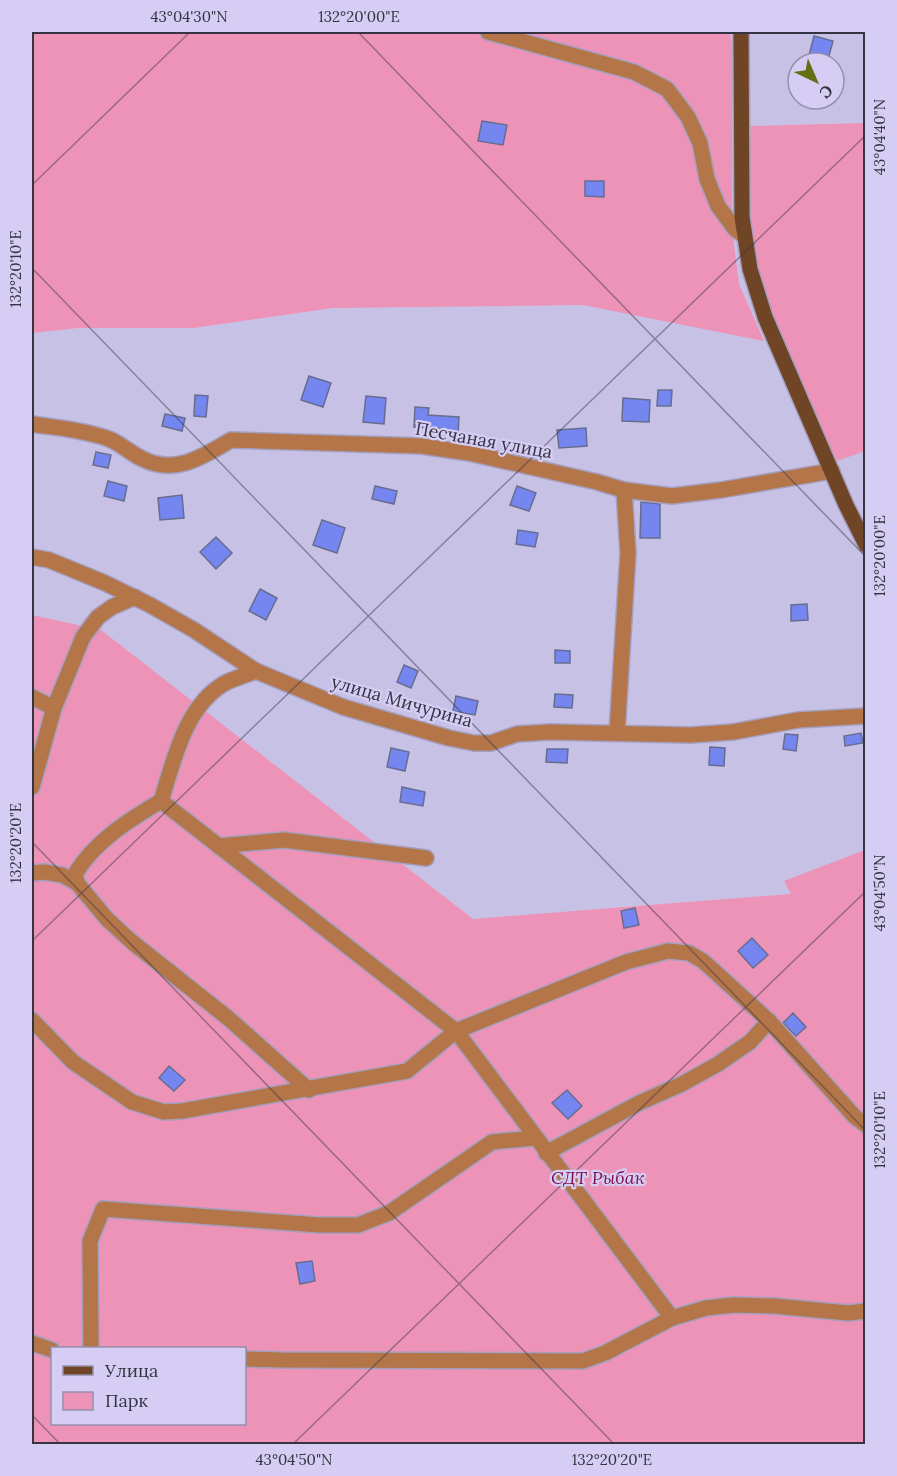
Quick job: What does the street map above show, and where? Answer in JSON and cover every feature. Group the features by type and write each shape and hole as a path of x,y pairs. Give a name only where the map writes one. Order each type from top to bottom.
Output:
{"main road":[{"path":"741,32 743,235 750,269 765,318 866,545"}],"street":[{"path":"488,32 634,72 667,89 688,117 700,143 706,179 718,207 735,229 743,235"},
{"name":"Песчаная улица","path":"32,424 111,439 146,461 164,465 185,463 205,457 231,440 422,446 480,456 624,490 672,496 832,471"},
{"path":"617,733 628,553 624,490"},
{"name":"улица Мичурина","path":"32,557 49,560 135,597 194,630 256,671 343,706 449,738 474,743 490,743 517,734 577,732 691,735 733,732 798,720 866,716"},
{"path":"32,787 54,708 83,637 98,617 112,607 135,597"},
{"path":"77,883 75,874 101,843 125,822 161,801 190,720 207,698 226,683 256,671"},
{"path":"32,698 54,708"},
{"path":"161,801 456,1031 672,1318"},
{"path":"218,846 284,840 426,858"},
{"path":"32,873 62,875 77,883 107,919 132,942 228,1018 309,1090"},
{"path":"32,1020 73,1062 132,1102 164,1112 182,1111 407,1071 456,1031 626,962 668,951 689,953 703,961 769,1021 855,1117 866,1125"},
{"path":"546,1153 718,1064 750,1042 769,1021"},
{"path":"91,1347 90,1241 103,1209 319,1225 358,1225 389,1214 492,1142 535,1138"},
{"path":"246,1359 583,1361 605,1353 672,1318 706,1308 733,1305 848,1313 866,1311"},
{"path":"32,1342 51,1350"}],"green space":[{"path":"32,32 730,32 732,46 732,229 739,284 764,341 583,305 333,308 194,328 78,328 32,333"},
{"path":"865,123 865,451 837,461 778,330 752,250 747,204 751,126"},
{"name":"СДТ Рыбак","path":"32,615 101,630 473,919 791,894 784,881 865,850 865,1444 32,1444"}],"building":[{"path":"814,36 833,41 830,51 810,51"},
{"path":"482,121 507,125 503,145 478,141"},
{"path":"585,181 604,181 604,197 585,196"},
{"path":"309,376 331,383 323,407 301,400"},
{"path":"658,390 672,390 671,406 657,406"},
{"path":"195,395 208,396 206,417 194,416"},
{"path":"366,396 386,398 384,424 363,422"},
{"path":"623,398 650,400 649,422 622,421"},
{"path":"415,407 429,408 428,415 459,417 458,437 445,436 445,429 414,427"},
{"path":"165,414 185,418 182,431 162,426"},
{"path":"586,428 587,446 559,448 557,430"},
{"path":"96,452 111,455 108,468 93,465"},
{"path":"108,481 127,486 124,501 104,496"},
{"path":"375,486 397,491 394,504 372,499"},
{"path":"517,486 536,493 529,511 510,505"},
{"path":"182,495 184,518 160,520 158,498"},
{"path":"641,502 660,504 660,538 640,538"},
{"path":"322,520 345,528 337,553 313,545"},
{"path":"518,530 538,533 535,547 516,544"},
{"path":"216,537 232,553 216,569 200,552"},
{"path":"260,589 277,598 266,620 249,611"},
{"path":"807,604 808,620 791,621 791,605"},
{"path":"555,650 570,651 570,663 555,663"},
{"path":"404,665 418,671 411,688 397,682"},
{"path":"555,694 573,695 572,708 554,707"},
{"path":"456,696 478,701 475,715 453,711"},
{"path":"861,733 863,743 845,746 844,736"},
{"path":"785,734 798,735 796,751 783,749"},
{"path":"710,747 725,748 724,766 709,765"},
{"path":"391,748 409,752 405,771 387,767"},
{"path":"547,749 568,749 567,763 546,762"},
{"path":"402,787 425,792 423,806 400,802"},
{"path":"635,908 639,925 624,928 621,911"},
{"path":"752,938 768,955 753,968 738,951"},
{"path":"793,1013 806,1027 796,1036 783,1023"},
{"path":"169,1066 185,1080 174,1091 159,1078"},
{"path":"567,1090 582,1106 568,1119 552,1103"},
{"path":"312,1261 315,1281 300,1284 296,1263"}]}
